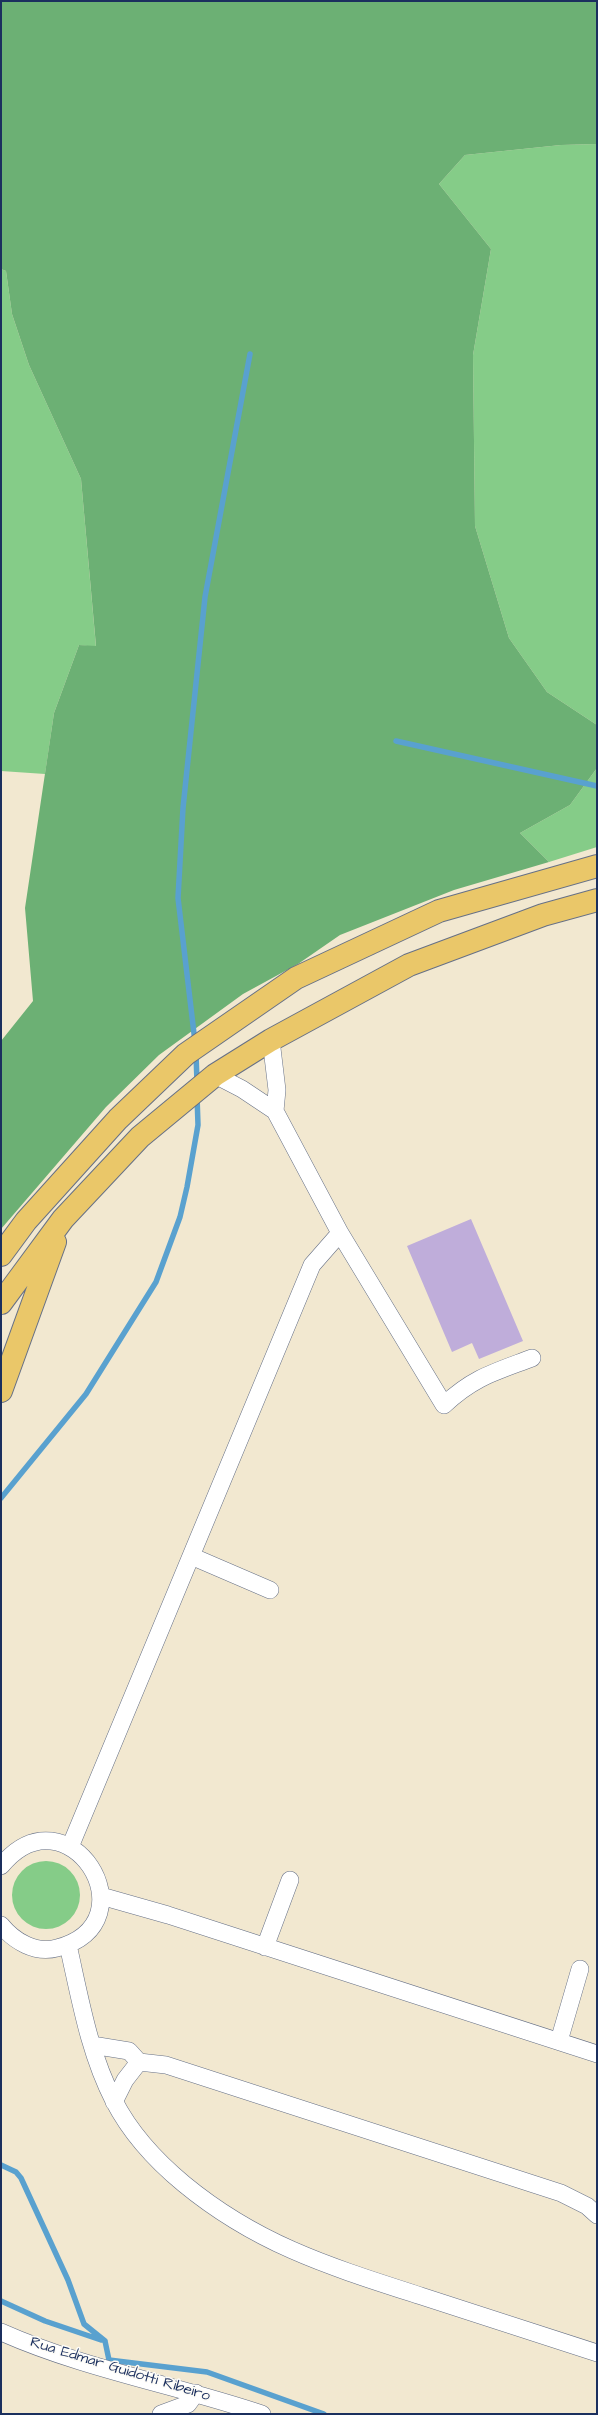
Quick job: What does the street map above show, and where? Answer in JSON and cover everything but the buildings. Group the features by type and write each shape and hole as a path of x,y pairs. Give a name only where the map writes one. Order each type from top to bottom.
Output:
{"main road":[{"path":"1,1255 26,1221 118,1119 186,1054 296,978 438,911 597,866"},
{"path":"1,1303 63,1219 140,1137 215,1075 271,1040 409,965 543,915 597,900"},
{"path":"1,1391 63,1219"}],"street":[{"path":"271,1040 277,1090 275,1111"},
{"path":"215,1075 242,1089 275,1111 340,1232 444,1405 460,1390 477,1378 532,1358"},
{"path":"70,1847 312,1265 340,1232"},
{"path":"191,1556 270,1590"},
{"path":"1,1866 11,1854 25,1846 40,1842 55,1842 70,1847 83,1855 93,1867 99,1881 101,1896 98,1912 92,1925 81,1937 68,1945 53,1949 38,1949 23,1944 10,1936 1,1925"},
{"path":"265,1947 290,1880"},
{"path":"101,1896 597,2054"},
{"path":"68,1945 92,2045 114,2102 131,2129 159,2163 212,2207 257,2235 329,2266 597,2353"},
{"path":"559,2041 580,1969"},
{"path":"92,2045 129,2050 139,2062 166,2065 561,2193 587,2206 597,2215"},
{"path":"114,2102 125,2080 139,2062"},
{"name":"Rua Edmar Guidotti Ribeiro","path":"1,2332 116,2372 196,2393 262,2414"},
{"path":"161,2414 188,2404 196,2393"}],"green space":[{"path":"1,1 597,1 597,144 561,145 465,155 439,184 491,249 473,355 475,526 509,638 547,692 597,725 597,768 570,805 520,833 549,862 454,890 340,935 298,964 243,994 159,1055 106,1107 1,1229 1,1041 33,1001 25,908 54,713 79,645 96,646 81,479 29,365 12,314 6,271 1,269"},
{"path":"597,144 597,725 547,692 509,638 475,526 473,355 491,249 439,184 465,155 561,145"},
{"path":"1,269 6,271 12,314 29,365 81,479 96,647 79,645 54,713 45,774 1,771"},
{"path":"597,768 597,847 549,862 520,833 570,805"},
{"path":"46,1861 59,1864 70,1871 77,1882 80,1895 77,1908 70,1919 59,1926 46,1929 33,1926 22,1919 15,1908 12,1895 15,1882 22,1871 33,1864"}],"waterway":[{"path":"195,1042 178,898 183,808 205,597 250,354"},
{"path":"396,741 597,786"},
{"path":"196,1054 197,1082"},
{"path":"1,1498 86,1394 156,1282 180,1217 187,1187 198,1125 197,1096"},
{"path":"1,2165 16,2172 21,2178 68,2280 84,2324 105,2341"},
{"path":"1,2301 45,2321 101,2340"},
{"path":"105,2341 109,2360 207,2372 324,2414"}]}
